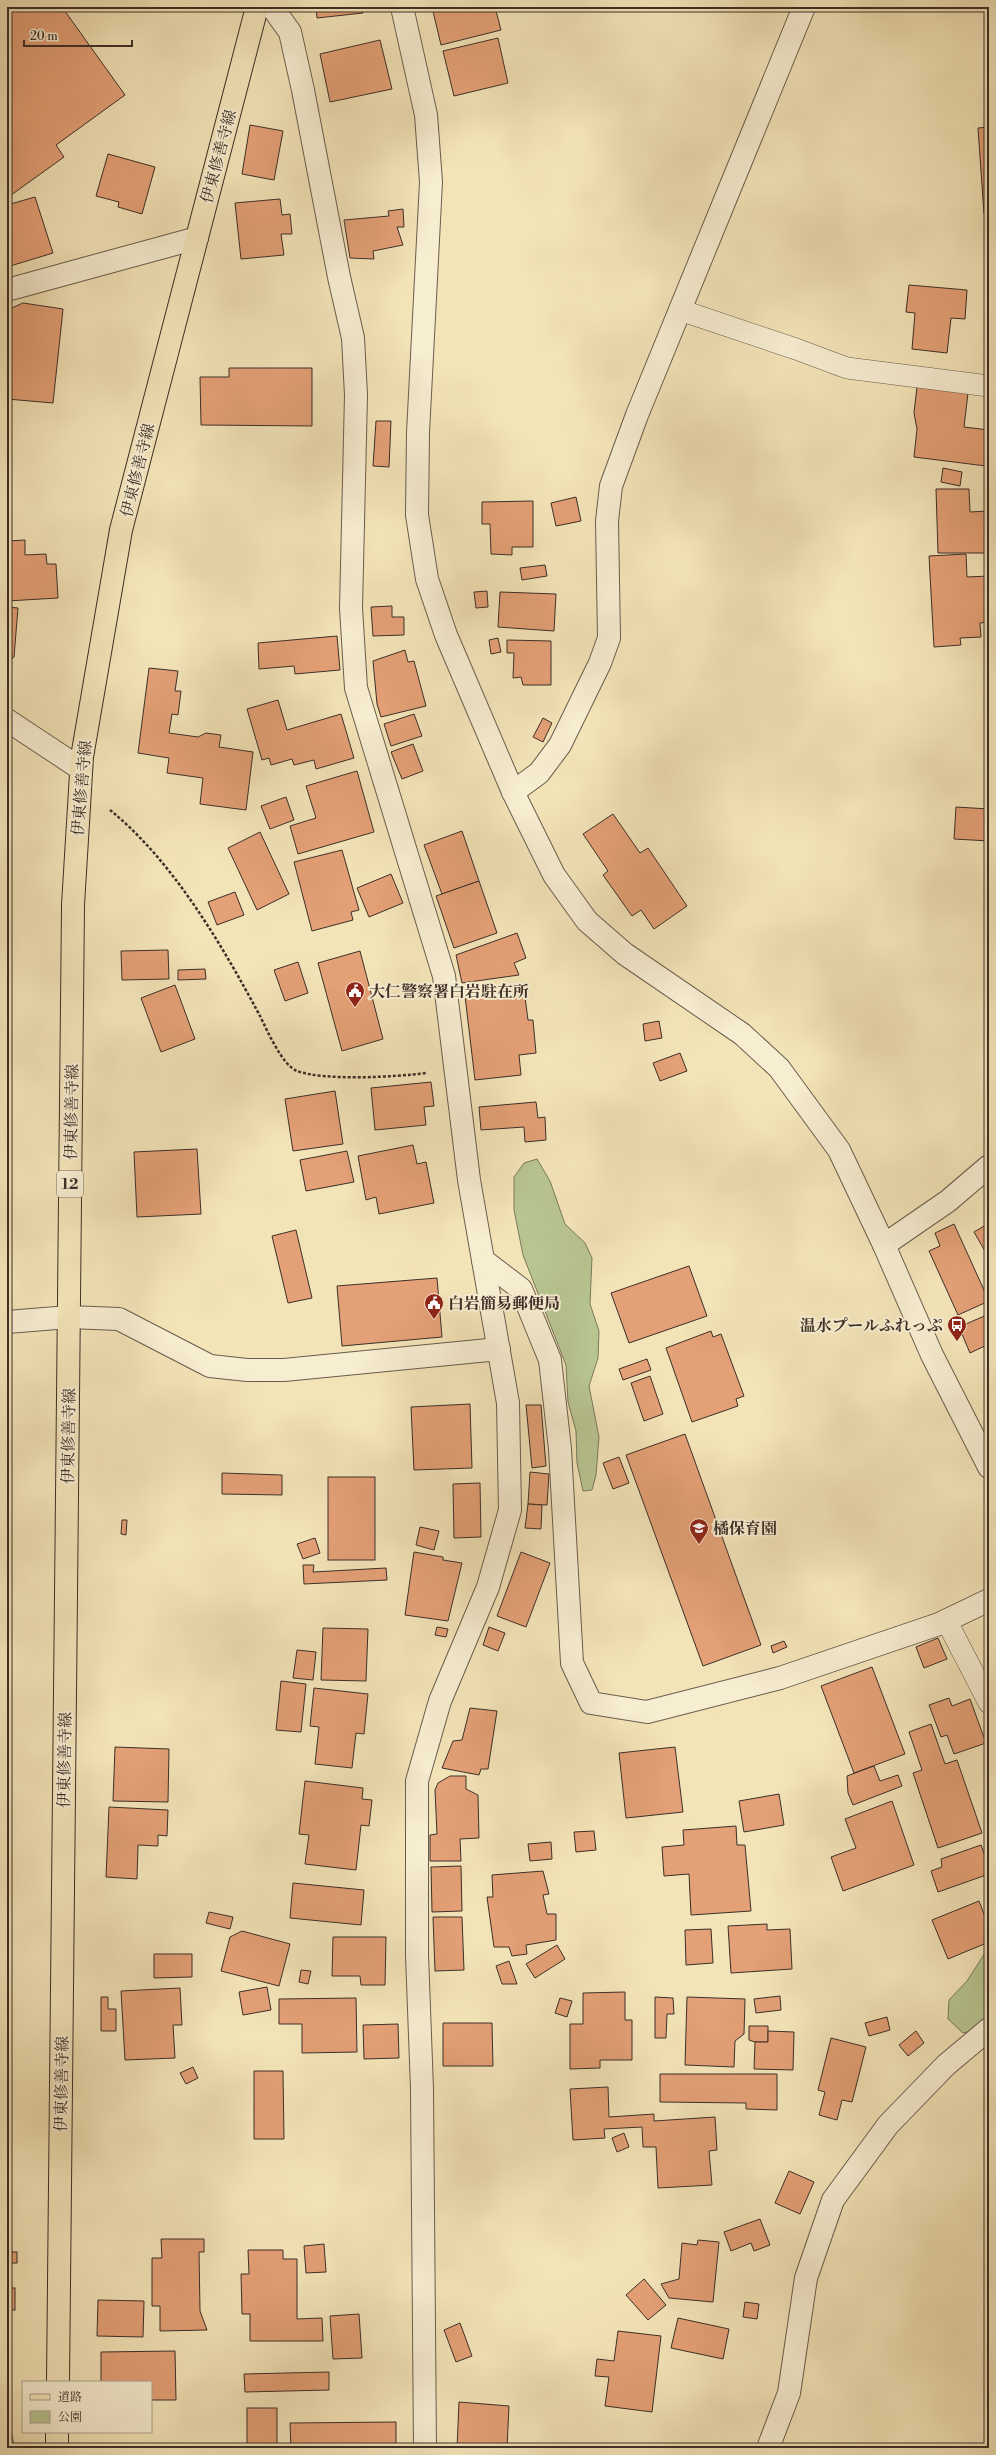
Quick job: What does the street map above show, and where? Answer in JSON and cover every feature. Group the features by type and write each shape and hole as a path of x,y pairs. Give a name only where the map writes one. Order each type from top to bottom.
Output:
{"main road":[{"name":"伊東修善寺線","path":"58,2381 73,905 81,778 121,530 257,7"},
{"path":"57,2433 57,2448"}],"street":[{"path":"272,7 290,32 303,90 339,277 353,338 356,395 351,608 356,688 444,976 469,1180 508,1403 510,1510 488,1587 440,1701 417,1781 417,1955 422,2097 425,2448"},
{"path":"402,7 426,115 431,182 418,432 417,514 420,545 427,579 446,635 513,792 554,875 587,921 625,954 742,1034 779,1068 838,1150 884,1244 932,1355 989,1467"},
{"path":"513,792 539,773 560,745 600,663 609,638 606,521 611,486 680,310 804,7"},
{"path":"7,290 197,238"},
{"path":"7,720 81,778"},
{"path":"884,1244 948,1202 989,1166"},
{"path":"483,1260 521,1289 550,1360 560,1449 572,1663 591,1703 647,1712 780,1678 946,1620 989,1600"},
{"path":"7,1322 69,1317 119,1319 210,1366 247,1370 284,1370 499,1349"},
{"path":"768,2448 789,2393 806,2278 833,2200 888,2125 946,2065 989,2029"}],"lane":[{"path":"680,310 796,349 847,368 989,386"},
{"path":"946,1620 989,1703"}],"path":[{"path":"81,778 130,827 182,887 247,992 278,1050 296,1070 318,1075 393,1077 456,1069"}],"green space":[{"path":"537,1159 550,1181 565,1224 585,1243 592,1258 590,1304 599,1331 598,1358 589,1386 599,1437 596,1475 592,1490 583,1491 577,1463 576,1431 568,1402 566,1365 523,1255 514,1210 514,1177 524,1163"},
{"path":"985,1953 989,1953 989,2014 976,2030 963,2033 948,2019 949,2000 967,1981"},
{"path":"7,2413 15,2448 7,2448"}],"building":[{"path":"7,7 62,7 125,95 56,145 64,157 7,198"},
{"path":"316,7 362,7 363,13 317,18"},
{"path":"432,7 495,7 501,30 441,45"},
{"path":"498,38 508,83 454,96 443,51"},
{"path":"380,40 392,89 330,102 320,54"},
{"path":"250,125 283,131 274,180 242,174"},
{"path":"989,127 989,213 984,214 978,128"},
{"path":"108,154 155,167 142,214 118,207 119,202 96,196"},
{"path":"35,197 53,253 7,267 7,205"},
{"path":"280,199 282,215 290,214 292,234 281,234 284,255 241,259 235,203"},
{"path":"403,209 404,227 397,227 403,245 373,251 374,259 350,258 344,220 389,216 388,211"},
{"path":"909,285 967,290 965,319 951,318 947,353 912,349 915,313 906,312"},
{"path":"23,303 63,309 53,403 7,399 7,310"},
{"path":"229,368 312,368 312,426 201,425 200,377 229,377"},
{"path":"917,387 968,393 964,427 989,430 986,466 914,457 917,429 914,413"},
{"path":"376,421 391,421 389,467 373,466"},
{"path":"943,468 962,472 960,486 941,482"},
{"path":"936,489 969,489 970,512 989,511 989,553 938,553"},
{"path":"576,497 581,521 556,526 551,503"},
{"path":"533,501 533,547 512,547 512,555 491,554 490,524 482,524 482,502"},
{"path":"25,540 25,555 46,554 47,564 56,564 58,598 7,601 7,541"},
{"path":"966,554 967,577 989,576 989,622 980,623 981,637 960,638 961,645 934,647 929,556"},
{"path":"545,565 547,576 522,580 520,568"},
{"path":"487,591 488,607 476,608 474,592"},
{"path":"500,592 556,594 554,631 498,627"},
{"path":"392,606 392,617 404,617 404,635 373,636 371,607"},
{"path":"7,607 18,608 14,657 7,663"},
{"path":"337,636 340,670 295,674 294,666 259,669 258,643"},
{"path":"498,638 501,652 491,654 489,640"},
{"path":"507,640 551,641 551,685 523,685 521,677 513,678 514,653 507,653"},
{"path":"405,650 408,662 414,661 426,706 381,717 377,704 373,661"},
{"path":"149,668 178,671 175,691 181,691 178,715 172,714 169,733 198,737 206,733 221,735 219,747 253,752 246,810 200,804 203,778 167,773 169,758 138,753"},
{"path":"278,700 287,730 341,714 354,758 316,769 314,760 294,765 292,759 271,765 269,758 262,760 247,709"},
{"path":"414,714 422,736 391,746 384,724"},
{"path":"543,718 552,723 543,742 533,737"},
{"path":"413,744 423,771 402,779 391,752"},
{"path":"357,771 374,832 298,854 290,826 316,818 306,786"},
{"path":"286,797 294,820 270,829 261,806"},
{"path":"956,807 989,809 989,841 954,839"},
{"path":"613,814 640,853 648,848 687,906 654,929 641,910 632,916 603,875 608,871 583,834"},
{"path":"462,831 479,881 442,894 424,845"},
{"path":"260,832 289,894 257,910 228,848"},
{"path":"342,850 359,910 351,912 353,920 312,931 294,862"},
{"path":"391,874 403,903 369,917 357,888"},
{"path":"479,881 497,933 454,948 436,896"},
{"path":"235,892 244,915 217,925 208,902"},
{"path":"517,933 526,958 514,963 519,975 462,983 456,955"},
{"path":"168,950 169,979 122,980 121,951"},
{"path":"360,951 383,1039 342,1051 318,963"},
{"path":"298,962 308,993 285,1001 274,970"},
{"path":"205,969 206,979 178,980 178,970"},
{"path":"175,985 195,1039 161,1052 141,998"},
{"path":"524,989 528,1020 533,1020 536,1053 519,1055 521,1075 475,1080 465,996"},
{"path":"659,1021 662,1038 645,1041 643,1024"},
{"path":"680,1053 687,1071 660,1081 653,1063"},
{"path":"431,1082 434,1106 424,1107 426,1125 375,1130 371,1088"},
{"path":"335,1091 343,1144 293,1151 285,1099"},
{"path":"536,1102 538,1118 545,1117 546,1140 525,1142 524,1127 481,1130 479,1107"},
{"path":"413,1145 417,1164 426,1162 434,1203 379,1214 376,1197 366,1200 358,1156"},
{"path":"197,1149 201,1214 137,1217 134,1152"},
{"path":"347,1151 354,1182 306,1191 300,1160"},
{"path":"989,1223 989,1258 974,1232"},
{"path":"954,1224 989,1301 958,1315 929,1251 940,1246 935,1233"},
{"path":"296,1230 312,1298 288,1303 272,1236"},
{"path":"689,1266 707,1316 629,1343 611,1293"},
{"path":"437,1278 442,1337 342,1346 337,1286"},
{"path":"989,1314 989,1344 970,1353 959,1327"},
{"path":"711,1331 713,1337 721,1334 744,1396 736,1399 738,1406 692,1422 666,1348"},
{"path":"647,1359 651,1370 623,1380 619,1369"},
{"path":"650,1376 663,1414 644,1421 631,1383"},
{"path":"470,1404 472,1468 414,1470 411,1407"},
{"path":"526,1405 541,1405 546,1466 532,1468"},
{"path":"685,1434 761,1645 703,1666 626,1455"},
{"path":"619,1457 629,1483 613,1489 603,1463"},
{"path":"530,1472 549,1474 547,1505 528,1504"},
{"path":"222,1473 282,1475 282,1495 222,1494"},
{"path":"328,1477 375,1477 375,1560 328,1560"},
{"path":"480,1483 481,1537 454,1538 453,1484"},
{"path":"528,1504 542,1505 541,1529 525,1528"},
{"path":"122,1520 127,1520 126,1535 121,1534"},
{"path":"420,1527 439,1531 434,1550 416,1545"},
{"path":"315,1538 320,1553 303,1559 297,1544"},
{"path":"414,1552 443,1557 443,1560 462,1563 448,1621 405,1615"},
{"path":"521,1552 550,1563 526,1627 497,1616"},
{"path":"303,1565 314,1565 313,1572 386,1568 387,1580 304,1584"},
{"path":"437,1627 448,1629 446,1637 435,1635"},
{"path":"489,1627 505,1633 498,1651 483,1645"},
{"path":"323,1628 368,1629 366,1681 321,1680"},
{"path":"938,1638 947,1659 924,1668 916,1647"},
{"path":"784,1641 787,1647 773,1653 771,1646"},
{"path":"297,1650 316,1652 313,1680 293,1678"},
{"path":"872,1667 905,1754 854,1773 821,1686"},
{"path":"281,1681 306,1684 301,1732 276,1730"},
{"path":"314,1688 368,1694 364,1734 356,1733 352,1768 315,1764 319,1727 310,1726"},
{"path":"949,1698 952,1706 970,1699 986,1743 954,1754 947,1735 941,1737 929,1705"},
{"path":"470,1708 497,1711 488,1769 481,1769 479,1775 442,1768 453,1741 462,1740"},
{"path":"931,1724 945,1764 957,1760 982,1833 938,1848 913,1773 922,1770 909,1732"},
{"path":"115,1747 169,1749 168,1802 113,1801"},
{"path":"675,1747 683,1812 626,1818 619,1753"},
{"path":"874,1766 880,1781 898,1775 902,1786 853,1805 848,1793 847,1776"},
{"path":"450,1776 466,1776 466,1789 478,1795 479,1838 460,1839 461,1861 430,1861 430,1835 437,1834 435,1790 438,1783"},
{"path":"305,1781 363,1788 362,1799 372,1800 369,1826 361,1825 356,1870 305,1864 309,1835 299,1834"},
{"path":"779,1794 784,1825 744,1832 739,1801"},
{"path":"892,1801 914,1865 843,1891 831,1857 856,1848 845,1819"},
{"path":"109,1807 168,1810 167,1836 158,1835 158,1846 138,1845 137,1879 106,1877"},
{"path":"736,1826 737,1845 745,1845 751,1911 691,1915 689,1874 664,1876 662,1847 684,1845 683,1830"},
{"path":"594,1831 596,1850 576,1852 574,1832"},
{"path":"551,1842 552,1859 530,1861 528,1844"},
{"path":"981,1845 989,1867 989,1874 938,1892 931,1871 942,1867 941,1859"},
{"path":"461,1866 462,1911 432,1912 431,1867"},
{"path":"543,1871 549,1894 543,1895 547,1914 556,1914 556,1940 526,1945 527,1954 512,1956 509,1947 494,1947 487,1897 493,1897 492,1875"},
{"path":"293,1883 364,1890 361,1925 290,1918"},
{"path":"979,1901 989,1927 989,1942 948,1959 932,1920"},
{"path":"209,1912 233,1917 230,1929 206,1923"},
{"path":"433,1917 462,1917 464,1970 435,1971"},
{"path":"767,1924 767,1930 790,1929 792,1969 731,1973 728,1926"},
{"path":"711,1929 713,1963 686,1965 685,1930"},
{"path":"242,1931 290,1944 279,1986 221,1971 230,1937"},
{"path":"333,1937 386,1937 385,1985 361,1985 360,1976 332,1976"},
{"path":"557,1945 565,1959 535,1978 526,1964"},
{"path":"154,1954 192,1954 192,1977 154,1978"},
{"path":"509,1961 517,1984 502,1984 496,1966"},
{"path":"301,1970 311,1971 308,1984 299,1982"},
{"path":"267,1987 271,2010 243,2015 239,1992"},
{"path":"180,1988 182,2025 173,2025 175,2058 125,2060 121,1991"},
{"path":"625,1992 625,2020 632,2020 632,2060 600,2060 600,2068 570,2069 570,2024 583,2024 583,1993"},
{"path":"780,1996 781,2010 756,2013 754,1999"},
{"path":"101,1997 108,1997 108,2009 116,2009 116,2031 101,2031"},
{"path":"655,1997 673,1998 674,2014 667,2014 666,2038 655,2038"},
{"path":"687,1997 745,1999 744,2034 735,2041 734,2067 685,2065"},
{"path":"356,1998 357,2052 302,2053 302,2024 279,2024 279,1999"},
{"path":"560,1998 572,2001 567,2017 555,2013"},
{"path":"887,2017 890,2030 869,2036 865,2023"},
{"path":"443,2023 492,2023 493,2066 443,2066"},
{"path":"398,2024 399,2058 364,2059 363,2025"},
{"path":"749,2026 768,2026 768,2042 755,2042 749,2040"},
{"path":"768,2031 794,2032 793,2070 754,2069 755,2042 768,2042"},
{"path":"916,2031 924,2043 908,2056 899,2045"},
{"path":"831,2038 866,2047 852,2102 842,2100 837,2120 819,2115 825,2092 818,2090"},
{"path":"193,2067 198,2078 186,2084 180,2073"},
{"path":"254,2071 283,2071 284,2139 254,2139"},
{"path":"660,2074 777,2074 777,2110 746,2109 746,2103 660,2102"},
{"path":"608,2087 609,2117 654,2114 654,2121 715,2117 717,2150 709,2151 712,2185 658,2188 656,2147 643,2147 642,2127 604,2129 605,2138 573,2140 570,2089"},
{"path":"624,2133 629,2147 617,2152 612,2138"},
{"path":"789,2171 814,2182 800,2214 775,2203"},
{"path":"760,2219 770,2245 754,2251 751,2243 731,2251 724,2232"},
{"path":"161,2239 204,2239 204,2252 199,2252 200,2311 207,2330 160,2331 160,2306 152,2306 152,2258 162,2258"},
{"path":"698,2240 719,2242 713,2302 669,2298 661,2284 679,2279 682,2243 697,2245"},
{"path":"324,2244 326,2272 306,2273 304,2246"},
{"path":"248,2250 283,2250 283,2259 297,2259 297,2319 322,2318 323,2341 250,2341 250,2314 242,2314 241,2274 249,2274"},
{"path":"7,2252 17,2252 17,2263 7,2263"},
{"path":"644,2279 666,2305 648,2320 626,2295"},
{"path":"7,2288 15,2288 15,2310 7,2310"},
{"path":"98,2300 144,2301 143,2337 97,2336"},
{"path":"745,2302 759,2304 757,2319 743,2317"},
{"path":"359,2314 362,2358 333,2359 330,2316"},
{"path":"678,2318 729,2329 723,2359 671,2348"},
{"path":"460,2323 472,2356 456,2362 444,2330"},
{"path":"618,2331 661,2336 652,2412 605,2406 609,2377 595,2376 597,2359 614,2361"},
{"path":"175,2351 176,2400 152,2400 152,2381 101,2381 101,2352"},
{"path":"329,2372 329,2390 245,2392 244,2374"},
{"path":"459,2402 509,2406 507,2448 457,2448"},
{"path":"247,2408 277,2408 277,2448 247,2448"},
{"path":"396,2422 396,2448 291,2448 290,2423"}],"place":[{"name":"大仁警察署白岩駐在所","path":"355,1008"},
{"name":"白岩簡易郵便局","path":"434,1320"},
{"name":"温水プールふれっぷ","path":"957,1342"},
{"name":"橘保育園","path":"699,1545"}]}
